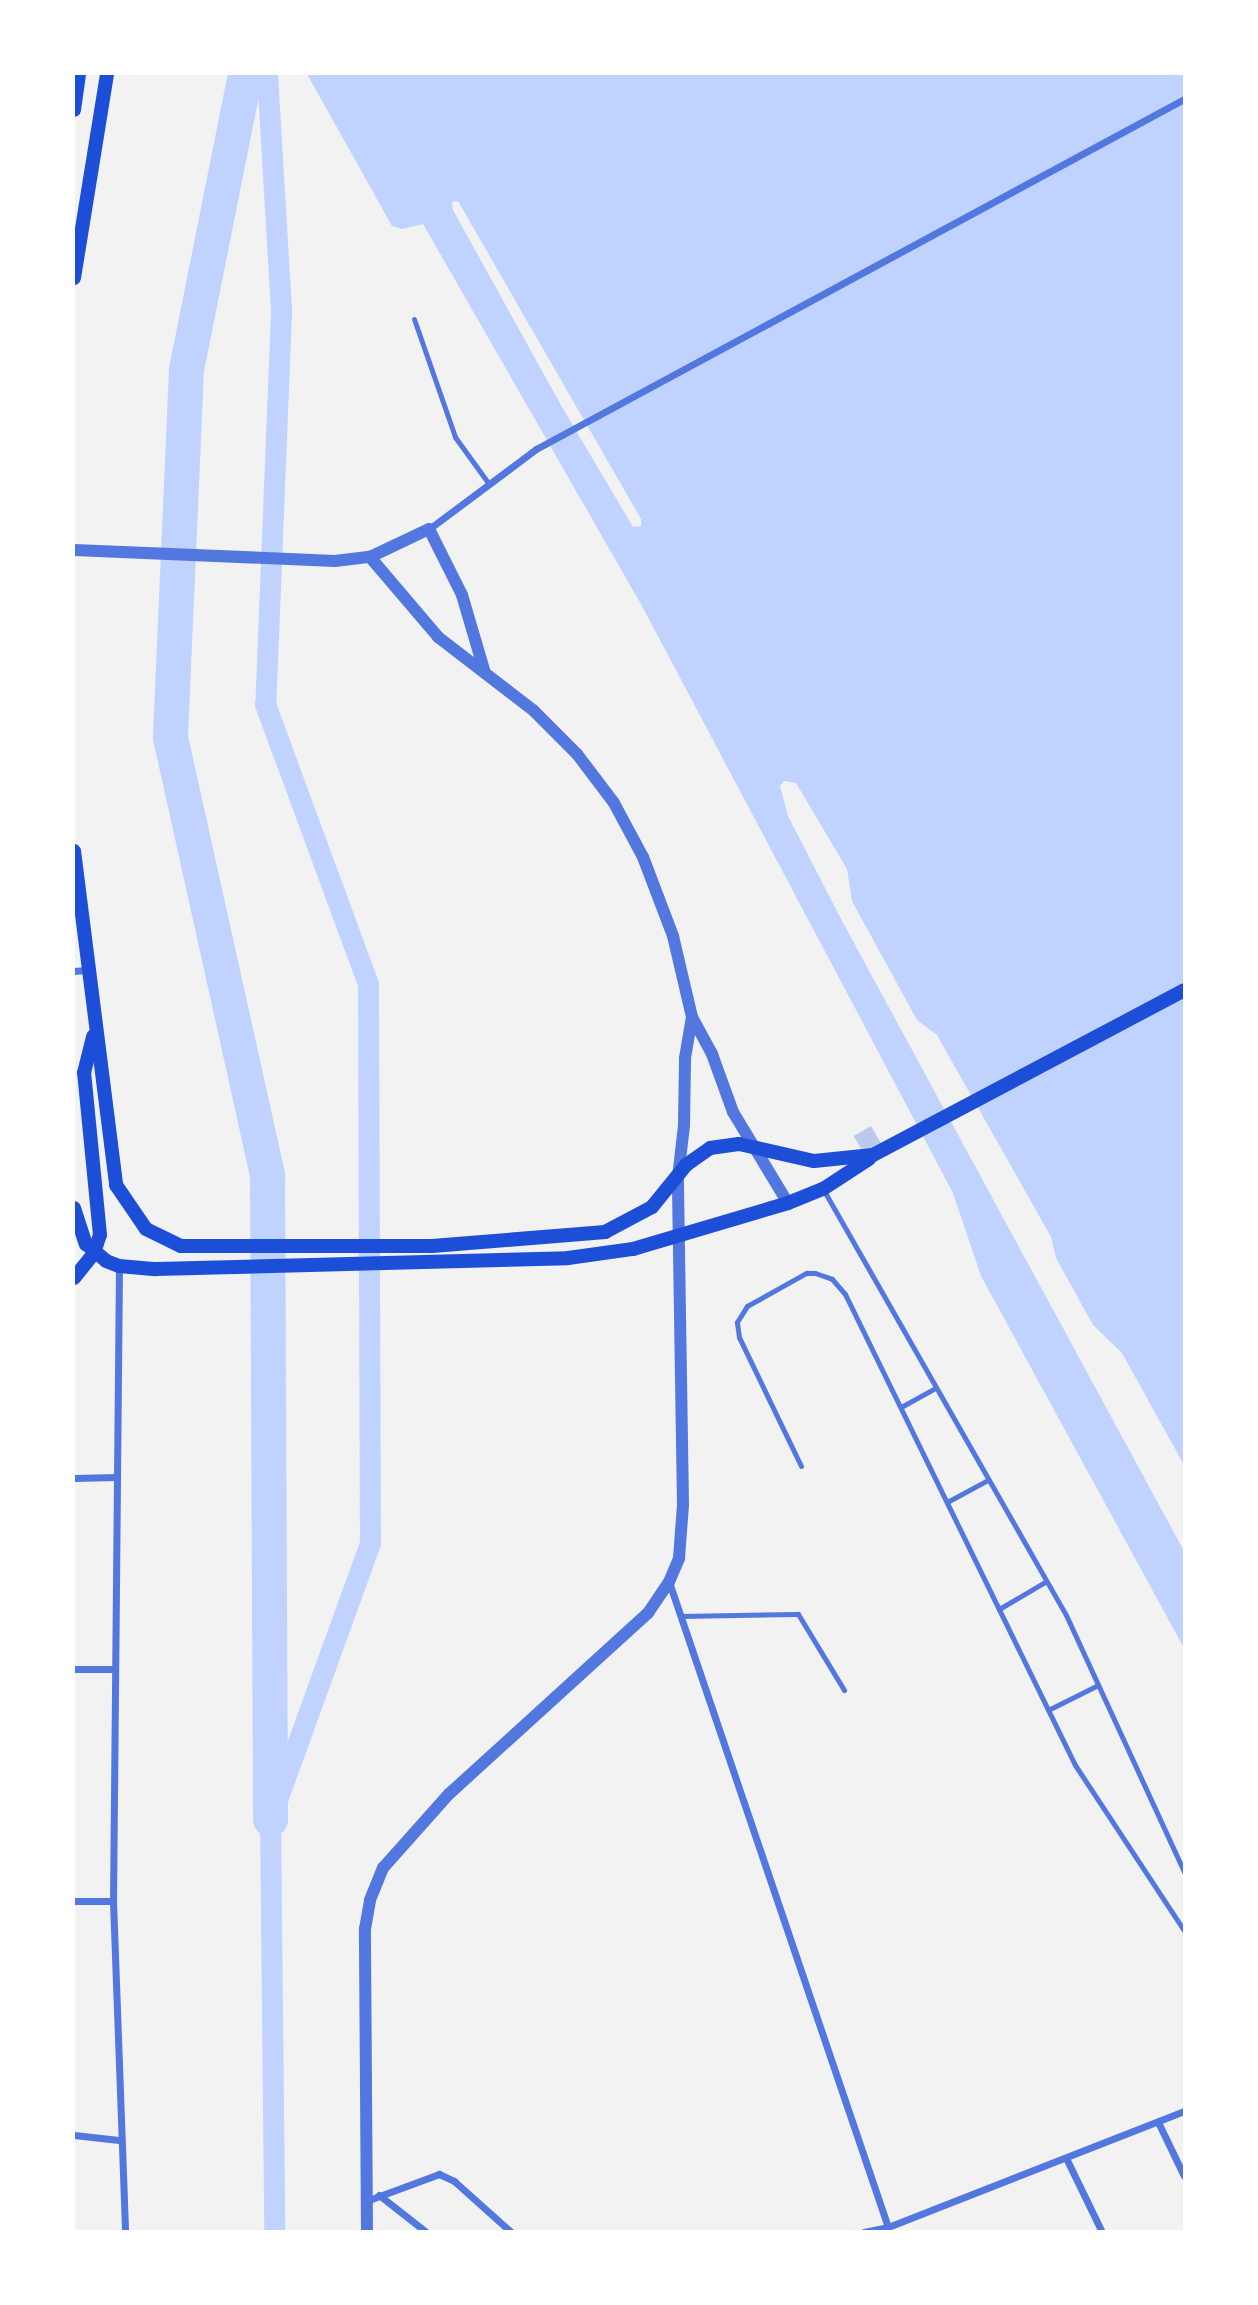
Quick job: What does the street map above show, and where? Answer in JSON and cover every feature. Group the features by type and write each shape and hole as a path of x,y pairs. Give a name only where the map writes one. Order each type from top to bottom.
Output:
{"main road":[{"path":"74,110 79,74"},
{"path":"74,278 107,74"},
{"path":"74,850 80,971 94,1035 116,1185 146,1230 181,1246 432,1246 605,1232 652,1207 686,1165 710,1148 732,1144 814,1161 873,1156"},
{"path":"74,1208 81,1236 94,1253 119,1266 156,1269 601,1256 677,1237 788,1203 823,1189 873,1156 1185,990"},
{"path":"74,1278 94,1253 101,1219 84,1063 94,1035"}],"street":[{"path":"78,550 335,561 370,557 429,529 536,449 1185,99"},
{"path":"429,529 463,595 485,674"},
{"path":"370,557 438,637 551,728 614,803 643,858 673,936 692,1017 712,1054 733,1112 788,1203"},
{"path":"367,2231 365,1929 370,1900 383,1868 449,1794 648,1613 669,1582 682,1531 678,1178 684,1125 685,1058 692,1017"},
{"path":"119,1266 113,1669 113,1901 119,2140 125,2231"},
{"path":"74,1478 117,1477"},
{"path":"669,1582 887,2227"},
{"path":"74,1669 113,1669"},
{"path":"74,1901 113,1901"},
{"path":"864,2231 887,2227 1185,2111"},
{"path":"1158,2122 1185,2176"},
{"path":"74,2135 119,2140"},
{"path":"1066,2158 1102,2231"},
{"path":"365,2201 439,2174 454,2181 511,2231"},
{"path":"379,2196 426,2231"}],"lane":[{"path":"414,319 455,437 489,484"},
{"path":"823,1189 1045,1582 1098,1685 1185,1872"},
{"path":"801,1466 737,1329 743,1310 806,1273 824,1275 839,1286 1095,1800 1185,1930"},
{"path":"901,1407 934,1389"},
{"path":"947,1502 986,1480"},
{"path":"999,1609 1045,1582"},
{"path":"681,1616 797,1614 844,1690"},
{"path":"1048,1710 1098,1685"}],"water":[{"path":"307,74 1184,74 1184,1465 1122,1353 1093,1325 1056,1258 1051,1237 937,1035 917,1020 852,901 847,869 796,783 784,781 780,786 788,816 841,919 1184,1551 1184,1648 981,1276 953,1193 642,606 423,224 402,229 392,226","holes":["458,201 641,519 641,526 633,527 562,407 453,210 452,202"]}],"building":[{"path":"871,1126 882,1145 865,1155 854,1136"}],"waterway":[{"path":"245,74 186,369 170,737 267,1176 270,1819"},
{"path":"267,74 281,313 265,704 368,984 370,1543 270,1819 274,2232"}]}
